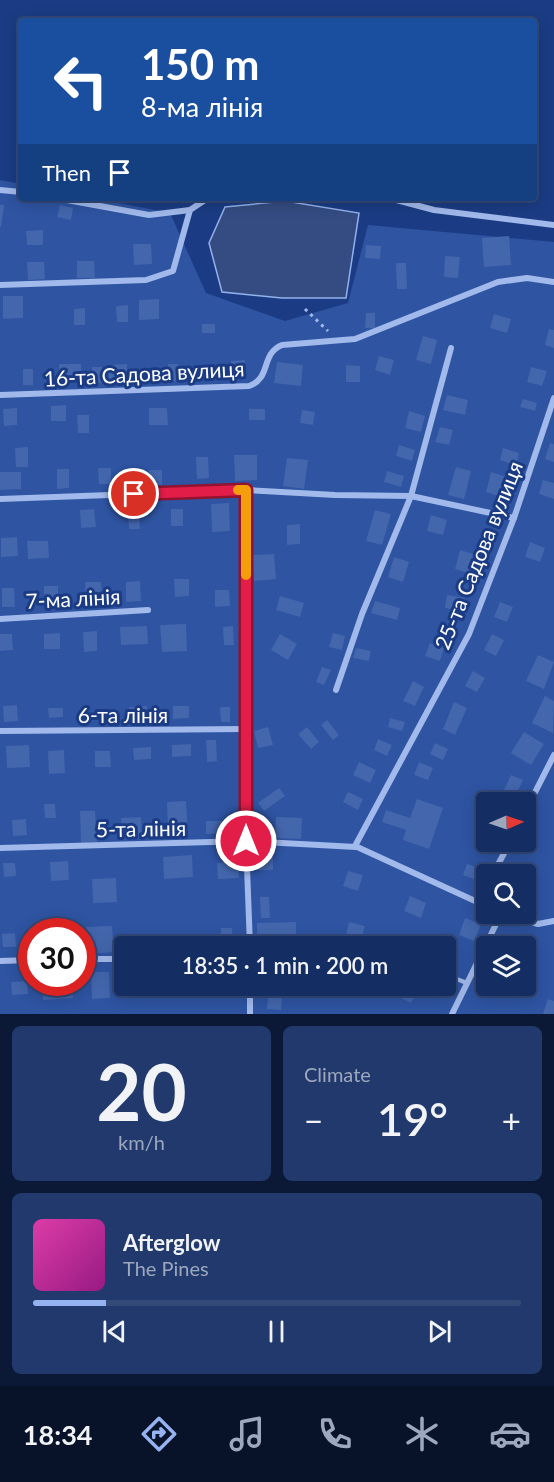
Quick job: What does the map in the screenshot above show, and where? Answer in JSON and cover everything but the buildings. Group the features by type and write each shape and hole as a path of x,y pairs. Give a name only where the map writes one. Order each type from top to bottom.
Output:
{"street":[{"path":"0,190 18,192"},
{"path":"72,201 149,215 190,210 204,201"},
{"path":"400,201 434,210 554,225"},
{"path":"0,285 146,280 173,271 190,210"},
{"path":"338,341 355,339 498,282 527,278 554,282"},
{"name":"16-та Садова вулиця","path":"0,395 249,386 257,383 264,373 268,356 273,348 282,345 338,341"},
{"path":"336,690 362,614 411,496 452,348"},
{"name":"25-та Садова вулиця","path":"355,846 469,634 514,518 554,398"},
{"path":"246,490 246,841 249,936"},
{"path":"0,499 246,490 411,496 514,518"},
{"name":"7-ма лінія","path":"0,619 148,610"},
{"name":"6-та лінія","path":"0,731 246,729"},
{"path":"535,792 554,755"},
{"name":"5-та лінія","path":"0,848 246,841 355,846 476,901"},
{"path":"355,846 476,901"},
{"path":"536,923 552,923"},
{"path":"452,1014 497,924"},
{"path":"96,959 114,958"},
{"path":"0,961 18,960"},
{"path":"250,996 250,1014"}],"lane":[{"path":"456,979 467,983"}],"path":[{"path":"305,309 338,341"}],"shaded area":[{"path":"0,180 18,183 18,201 108,201 170,213 206,293 285,321 348,303 368,225 554,242 554,1014 0,1014"},
{"path":"285,201 359,213 346,298 282,298 222,292 209,243 225,207"}],"slow traffic":[{"path":"238,490 246,490 246,575"}],"route":[{"path":"134,494 246,490 246,841"}]}
